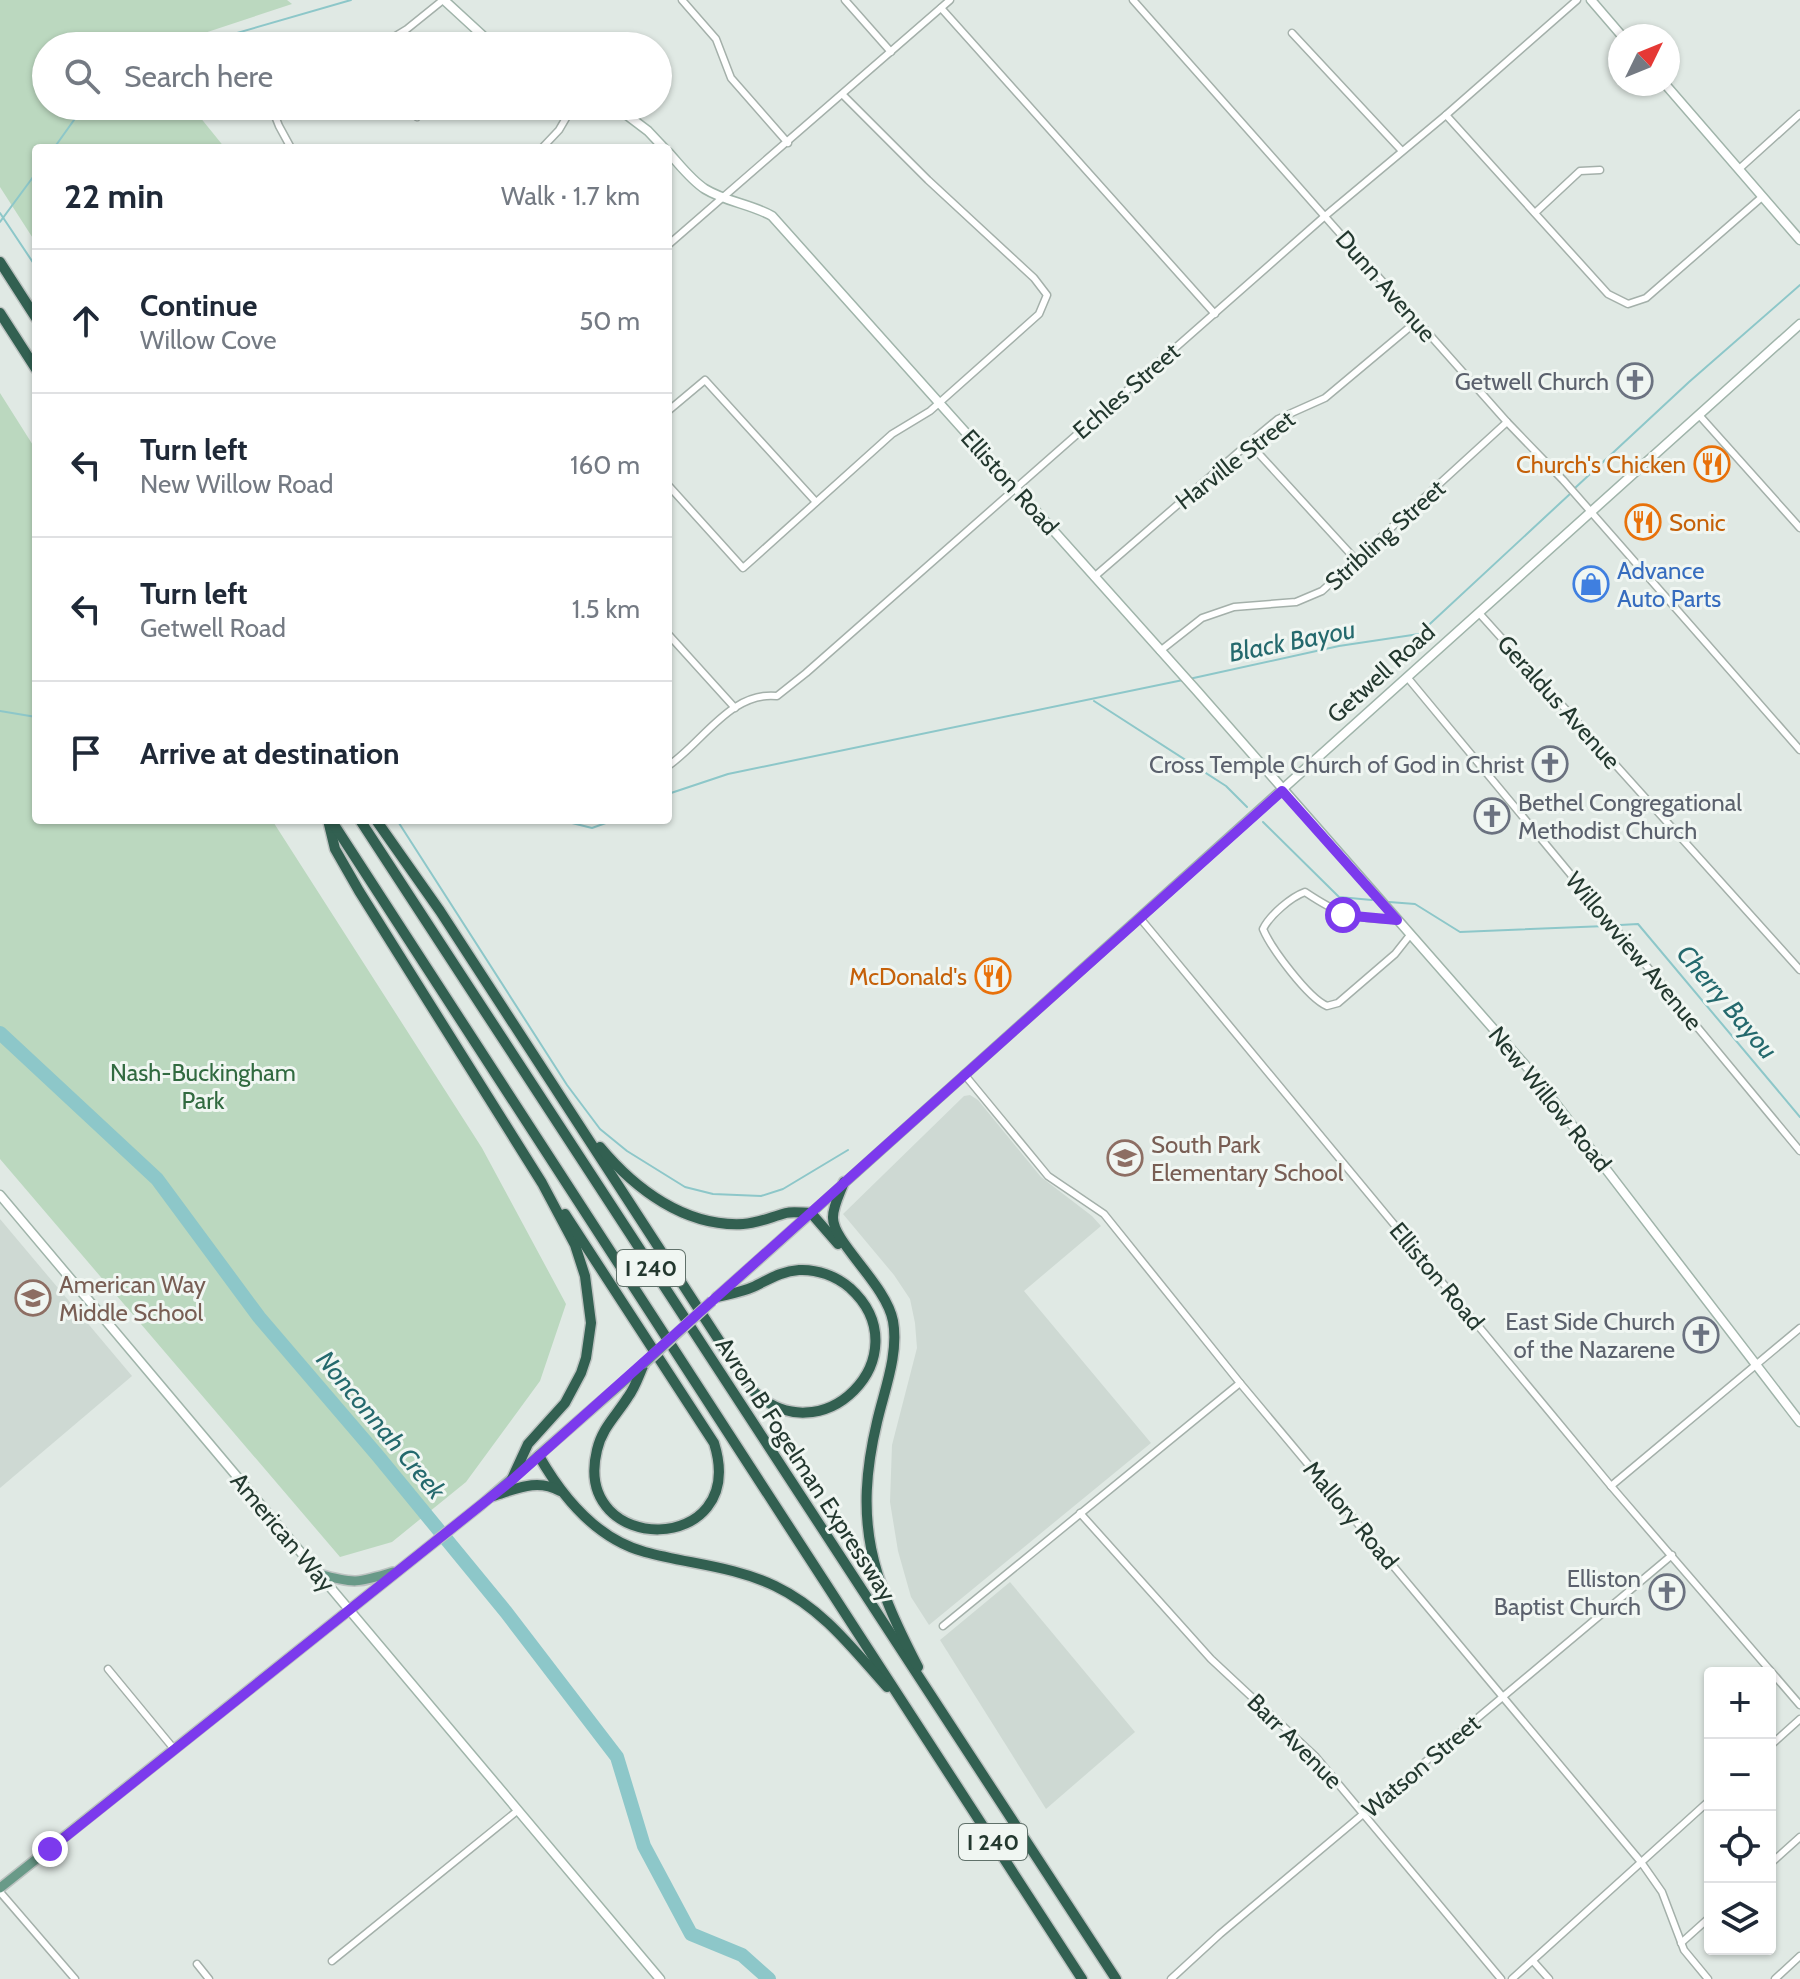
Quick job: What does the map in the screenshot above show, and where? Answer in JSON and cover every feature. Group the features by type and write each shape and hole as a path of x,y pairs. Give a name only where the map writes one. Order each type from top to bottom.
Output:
{"highway":[{"path":"0,262 32,312"},
{"path":"0,313 32,363"},
{"path":"330,824 335,849 359,891 542,1183 714,1443 720,1475 714,1494 697,1518 671,1530 645,1530 626,1523 608,1508 596,1484 595,1459 600,1438 629,1396 644,1364"},
{"name":"Avron B Fogelman Expressway","path":"332,824 1082,1979"},
{"name":"Avron B Fogelman Expressway","path":"363,824 1116,1979"},
{"path":"379,824 440,911 756,1394 781,1409 811,1412 840,1403 865,1377 874,1352 872,1322 859,1297 837,1279 807,1270 788,1272 715,1299"},
{"path":"553,1084 614,1164 643,1189 681,1212 701,1219 734,1224 760,1222 788,1213 811,1213 844,1251 856,1259"},
{"path":"844,1182 833,1222 840,1238 875,1282 887,1303 894,1337 866,1486 865,1508 870,1547 886,1604 944,1714"},
{"path":"511,1481 528,1444 551,1420 574,1388 586,1358 589,1340 591,1309 585,1276 575,1245 542,1183"},
{"path":"539,1456 565,1495 595,1526 631,1548 745,1574 801,1600 838,1630 904,1705"},
{"path":"493,1496 536,1484 549,1486 565,1495"}],"main road":[{"path":"444,0 479,32"},
{"path":"1591,0 1612,24"},
{"path":"1675,96 1800,240"},
{"name":"Elliston Road","path":"633,120 660,144"},
{"name":"Elliston Road","path":"672,156 694,180 721,197 755,207 772,216 1197,691 1282,791"},
{"name":"Getwell Road","path":"0,1890 511,1481 1800,324"},
{"name":"New Willow Road","path":"1282,791 1543,1086 1800,1422"},
{"name":"American Way","path":"0,1195 660,1979"},
{"path":"319,1574 357,1583 400,1570"}],"street":[{"path":"402,32 444,0"},
{"path":"682,0 716,39 731,78 788,143"},
{"path":"845,0 891,52"},
{"path":"672,241 950,0"},
{"name":"Dunn Avenue","path":"1133,0 1800,750"},
{"name":"Echles Street","path":"672,763 735,708 762,695 777,696 1325,216 1577,0"},
{"path":"941,8 1215,314"},
{"path":"1292,33 1402,151"},
{"path":"672,489 743,568 892,434 939,403 1039,314 1047,295 1034,278 928,180 843,95"},
{"path":"1739,169 1800,114"},
{"path":"1446,115 1608,294 1628,304 1646,298 1762,197"},
{"path":"277,120 289,144"},
{"path":"546,144 565,120"},
{"path":"1535,213 1580,171 1600,170"},
{"name":"Harville Street","path":"1094,577 1278,419 1325,398 1417,321"},
{"path":"672,408 705,380 816,502"},
{"path":"1699,415 1800,528"},
{"name":"Stribling Street","path":"1160,651 1202,618 1234,607 1296,602 1322,591 1507,422"},
{"path":"1249,443 1357,561"},
{"name":"Geraldus Avenue","path":"1479,613 1800,970"},
{"path":"672,638 735,708"},
{"name":"Willowview Avenue","path":"1407,677 1800,1151"},
{"path":"1397,920 1343,915 1305,892 1297,895 1269,919 1263,929 1301,984 1327,1006 1338,1003 1395,954 1410,935"},
{"name":"Elliston Road","path":"1140,918 1611,1486 1800,1705"},
{"name":"Mallory Road","path":"964,1074 1048,1176 1104,1214 1240,1383 1641,1862 1662,1892 1681,1943 1708,1979"},
{"path":"1611,1486 1800,1328"},
{"path":"943,1626 1240,1383"},
{"name":"Barr Avenue","path":"1080,1513 1202,1650 1306,1747 1501,1979"},
{"name":"Watson Street","path":"1171,1979 1220,1934 1672,1555"},
{"path":"108,1669 174,1749"},
{"path":"1776,1741 1800,1719"},
{"path":"1512,1979 1704,1805"},
{"path":"332,1961 517,1811"},
{"path":"1776,1859 1800,1837"},
{"path":"0,1890 75,1979"},
{"path":"1681,1943 1704,1922"},
{"path":"1775,1979 1800,1956"},
{"path":"1533,1961 1549,1979"},
{"path":"197,1964 209,1979"}],"shaded area":[{"path":"970,1095 978,1100 1041,1177 1101,1226 1024,1291 1151,1443 929,1625 911,1597 898,1551 890,1502 892,1445 917,1348 910,1299 843,1214 964,1096"},
{"name":"American Way Middle School","path":"0,1219 132,1376 0,1488"},
{"path":"1010,1582 1135,1732 1046,1809 940,1640"}],"green space":[{"path":"0,0 287,0 292,4 207,32 32,32 32,120 202,120 222,144 32,144 32,237 0,187"},
{"name":"Nash-Buckingham Park","path":"0,393 32,444 32,824 275,824 482,1148 566,1304 540,1381 466,1482 392,1542 340,1557 0,1159"}],"waterway":[{"path":"240,32 351,0"},
{"path":"57,144 74,120"},
{"path":"0,222 32,178"},
{"path":"0,213 32,261"},
{"name":"Black Bayou","path":"1575,488 1800,285"},
{"name":"Black Bayou","path":"1189,679 1339,646 1419,634 1571,493"},
{"name":"Black Bayou","path":"672,793 728,774 1183,680"},
{"name":"Cherry Bayou","path":"1094,701 1226,786 1247,807"},
{"name":"Black Bayou","path":"0,711 32,716"},
{"name":"Cherry Bayou","path":"1263,822 1339,897 1372,900"},
{"path":"400,824 567,1085 600,1129 627,1151 685,1187 713,1194 761,1196 783,1189 848,1150"},
{"name":"Black Bayou","path":"576,824 592,828 603,824"},
{"name":"Cherry Bayou","path":"1389,902 1415,904 1460,932 1606,926"},
{"name":"Cherry Bayou","path":"1620,925 1638,924 1800,1117"},
{"name":"Nonconnah Creek","path":"0,1033 157,1179 259,1317 506,1612 617,1757 644,1846 691,1934 742,1955 769,1979"}],"place":[{"name":"Getwell Church","path":"1635,381"},
{"name":"Church's Chicken","path":"1712,464"},
{"name":"Sonic","path":"1643,522"},
{"name":"Advance Auto Parts","path":"1591,584"},
{"name":"Cross Temple Church of God in Christ","path":"1550,764"},
{"name":"Bethel Congregational Methodist Church","path":"1492,816"},
{"name":"McDonald's","path":"993,976"},
{"name":"South Park Elementary School","path":"1125,1158"},
{"name":"American Way Middle School","path":"33,1298"},
{"name":"East Side Church of the Nazarene","path":"1701,1335"},
{"name":"Elliston Baptist Church","path":"1667,1592"}],"route":[{"path":"50,1849 511,1481 1282,791 1397,920 1343,915"}]}
